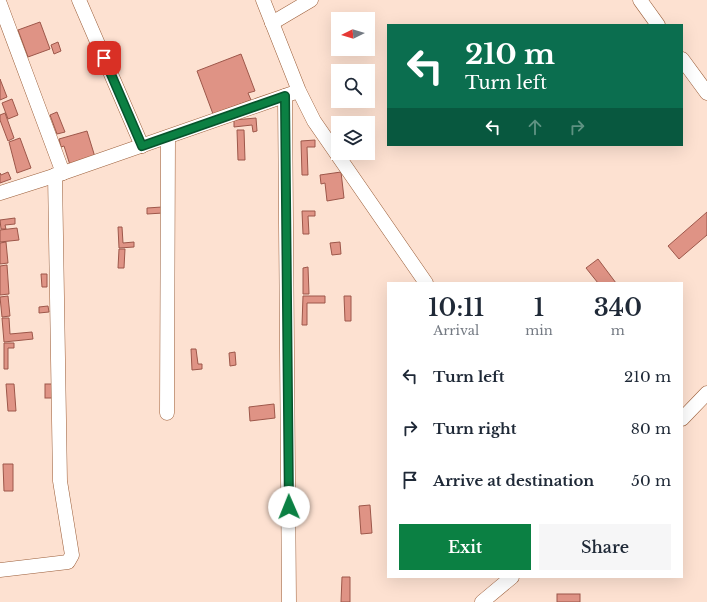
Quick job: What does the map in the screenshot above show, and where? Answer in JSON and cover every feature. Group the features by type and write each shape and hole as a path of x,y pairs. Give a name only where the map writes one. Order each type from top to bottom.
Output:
{"street":[{"path":"80,0 142,146"},
{"path":"263,0 300,91 314,120 425,282"},
{"path":"272,23 310,0"},
{"path":"640,0 657,24"},
{"path":"0,4 59,174 60,481 72,555 68,562 0,570"},
{"path":"683,60 707,94"},
{"path":"0,192 59,174 300,91"},
{"path":"285,96 289,602"},
{"path":"167,413 168,136"},
{"path":"683,418 707,393"},
{"path":"482,602 511,578"}],"building":[{"path":"40,22 50,49 28,57 18,30"},
{"path":"58,42 61,51 54,54 51,45"},
{"path":"241,54 255,91 248,93 251,100 213,114 197,71"},
{"path":"0,79 7,97 0,100"},
{"path":"12,99 18,115 8,119 2,103"},
{"path":"57,112 65,132 57,134 50,115"},
{"path":"5,113 14,138 8,141 0,120 0,115"},
{"path":"256,118 257,131 253,132 252,125 234,127 234,120"},
{"path":"237,130 244,130 245,160 238,160"},
{"path":"87,131 95,157 70,165 64,146 61,147 59,139"},
{"path":"20,138 31,168 17,173 9,142"},
{"path":"315,140 315,147 307,147 308,175 302,175 301,141"},
{"path":"8,172 11,179 0,183 0,173 1,175"},
{"path":"341,172 344,198 327,201 325,183 321,184 320,175"},
{"path":"162,207 163,213 147,214 147,208"},
{"path":"302,211 315,211 315,216 308,216 309,234 303,234"},
{"path":"707,212 707,235 679,259 668,246"},
{"path":"15,218 15,224 5,225 6,229 1,229 0,220"},
{"path":"118,227 122,227 123,243 134,242 134,247 119,248"},
{"path":"17,228 19,240 0,242 0,230"},
{"path":"6,242 8,263 0,264 0,243"},
{"path":"340,242 341,254 332,255 330,243"},
{"path":"119,249 125,249 124,268 118,268"},
{"path":"598,259 615,282 597,282 586,268"},
{"path":"7,265 9,294 0,295 0,266"},
{"path":"308,267 309,294 303,294 303,268"},
{"path":"41,274 47,274 47,287 42,287"},
{"path":"8,296 10,316 2,317 0,297"},
{"path":"303,296 325,296 325,303 307,303 307,325 302,325"},
{"path":"344,296 351,296 351,321 345,321"},
{"path":"48,306 49,312 39,313 39,307"},
{"path":"2,318 9,318 10,334 32,332 33,339 4,342"},
{"path":"4,343 14,343 14,348 8,348 8,369 4,369"},
{"path":"191,349 196,349 198,364 202,364 202,369 192,370"},
{"path":"235,352 236,365 230,366 229,353"},
{"path":"6,384 14,384 16,411 8,411"},
{"path":"45,384 52,384 52,398 45,398"},
{"path":"274,404 275,418 250,421 249,407"},
{"path":"3,464 13,464 13,491 4,491"},
{"path":"370,505 372,533 361,534 359,506"},
{"path":"342,577 350,577 350,602 341,602"},
{"path":"557,594 580,594 580,602 557,602"}],"route":[{"path":"104,58 142,146 285,96 289,507"}]}
